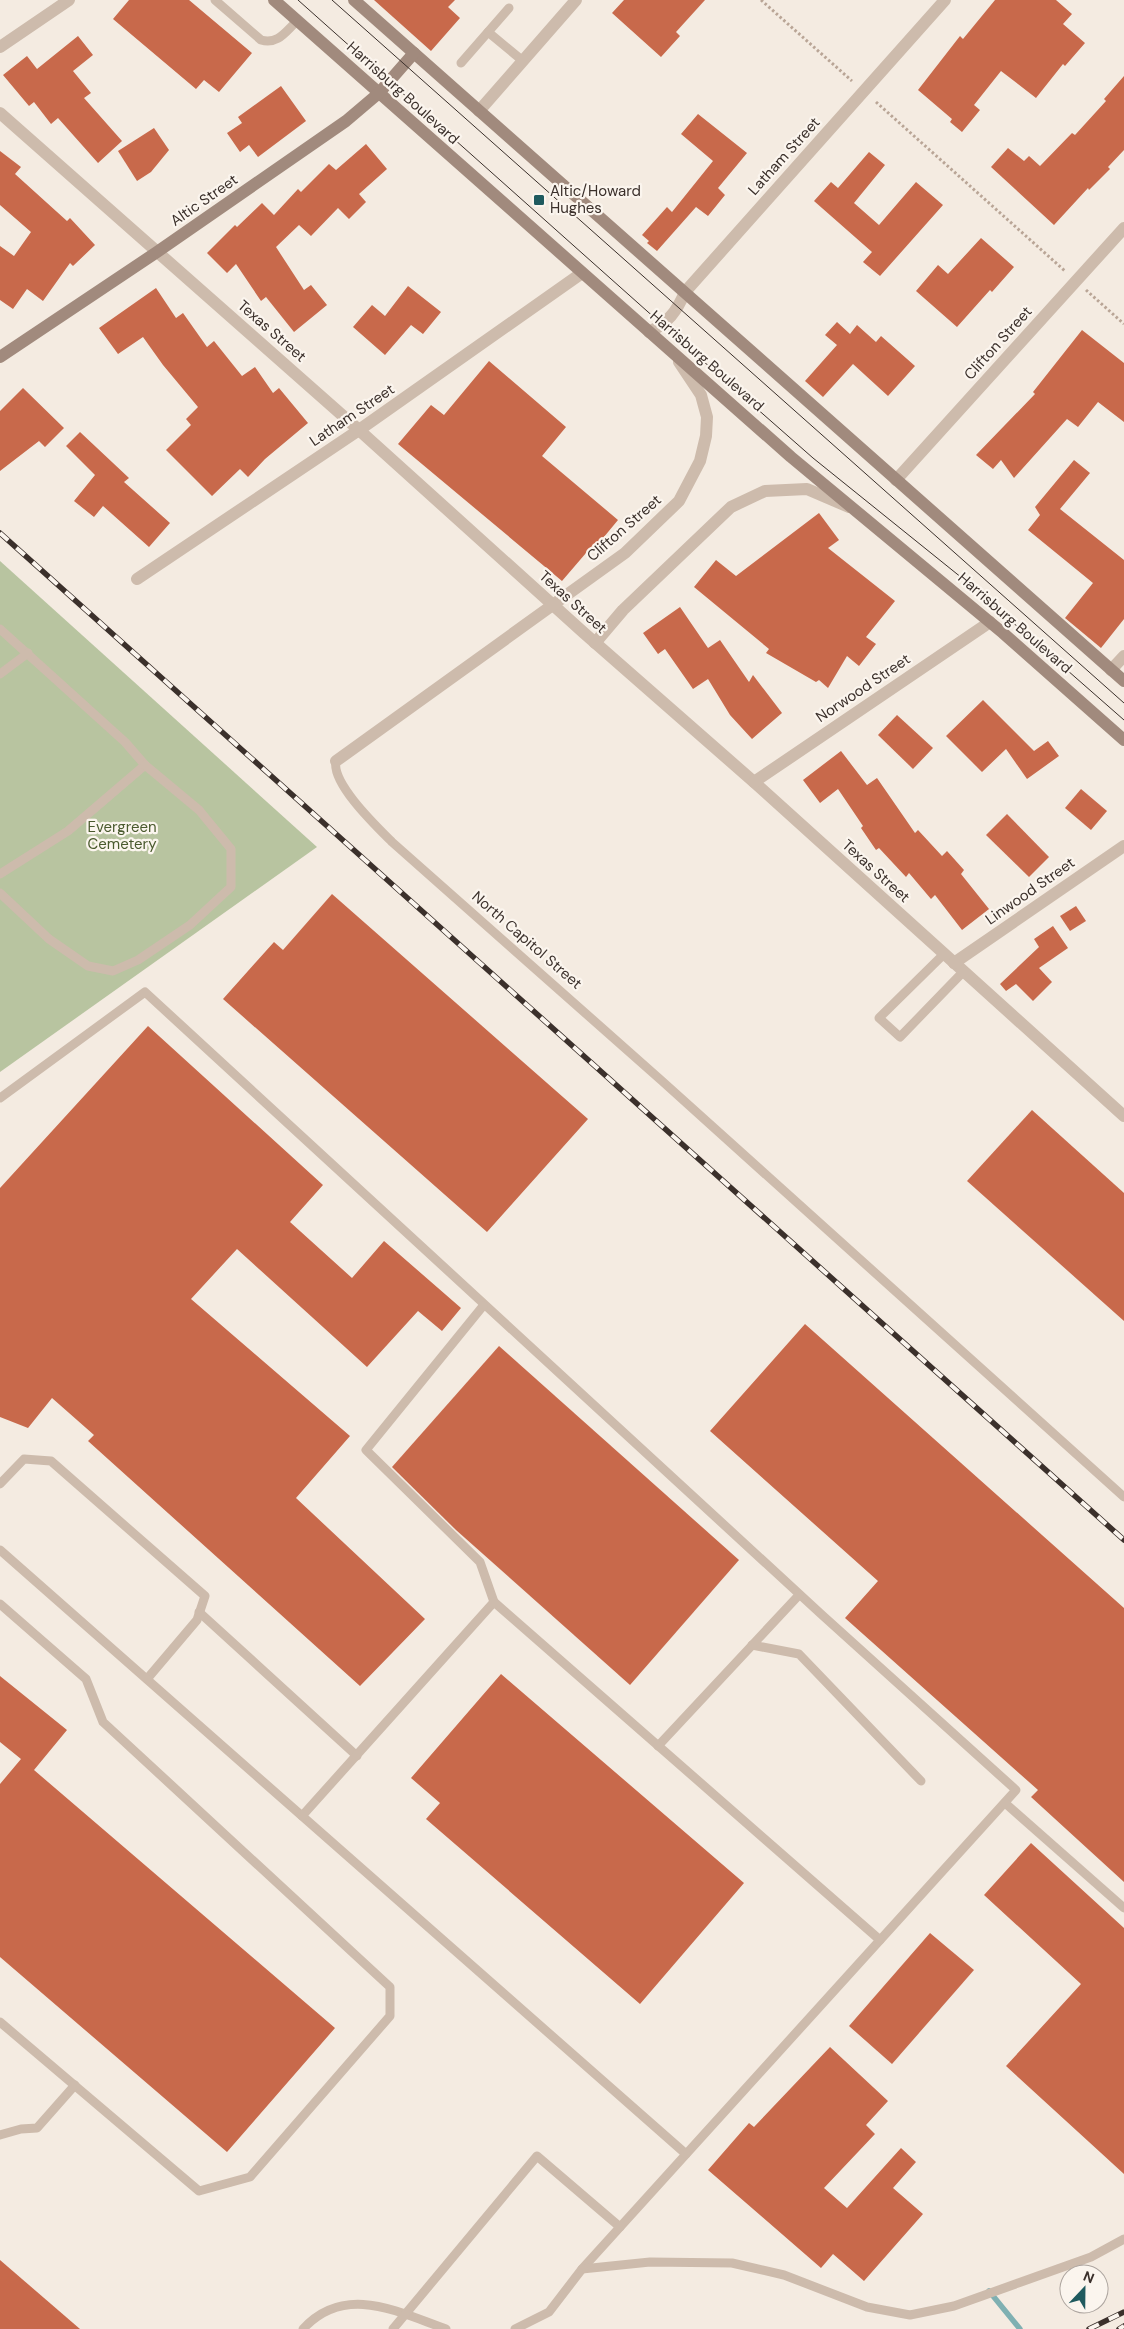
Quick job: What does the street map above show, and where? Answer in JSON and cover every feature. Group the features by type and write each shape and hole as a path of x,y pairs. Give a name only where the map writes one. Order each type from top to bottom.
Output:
{"main road":[{"name":"Harrisburg Boulevard","path":"274,0 673,354 854,509 990,622 1124,740"},
{"name":"Harrisburg Boulevard","path":"354,0 1124,681"},
{"name":"Altic Street","path":"1,355 158,252 346,121 379,93 414,53"}],"street":[{"path":"0,47 69,0"},
{"path":"479,111 576,0"},
{"name":"Latham Street","path":"648,332 662,326 678,309 685,292 945,0"},
{"name":"Texas Street","path":"0,113 359,430 595,643 754,782 1124,1116"},
{"name":"Clifton Street","path":"896,480 1124,228"},
{"name":"Latham Street","path":"137,579 359,430 582,273"},
{"name":"Clifton Street","path":"336,761 554,606 625,553 678,501 700,461 706,436 707,417 701,395 673,354"},
{"path":"595,643 623,610 731,507 765,491 807,489 854,509"},
{"name":"Norwood Street","path":"754,782 990,622"},
{"path":"1112,670 1124,656"},
{"name":"Linwood Street","path":"958,968 1124,846"}],"lane":[{"path":"215,0 261,40 275,42 297,21"},
{"path":"461,63 509,8"},
{"path":"488,32 523,61"},
{"path":"0,629 125,742 145,765 199,810 231,849 231,887 190,925 138,960 113,971 88,966 49,939 0,893"},
{"path":"0,674 28,654"},
{"name":"North Capitol Street","path":"336,761 334,768 361,812 392,842 1124,1497"},
{"path":"0,874 68,831 145,765"},
{"path":"944,954 879,1018 900,1038 958,968"},
{"path":"0,1098 145,992 483,1306 1016,1790 582,2269 549,2312 515,2329"},
{"path":"483,1306 366,1450 480,1562 494,1602 880,1940"},
{"path":"0,1484 24,1459 51,1461 206,1596 197,1620 147,1680"},
{"path":"0,1550 686,2154"},
{"path":"658,1746 800,1595"},
{"path":"302,1816 494,1602"},
{"path":"0,1604 86,1679 103,1722 390,1987 390,2016 250,2177 199,2191 0,2022"},
{"path":"199,1612 357,1756"},
{"path":"752,1645 799,1654 921,1780"},
{"path":"1005,1803 1124,1908"},
{"path":"0,2135 21,2129 37,2128 75,2085"},
{"path":"393,2329 537,2156 620,2227"},
{"path":"582,2269 650,2262 732,2263 784,2275 868,2307 910,2315 964,2303 1091,2257 1124,2239"},
{"path":"303,2329 314,2318 345,2304 378,2305 446,2329"}],"path":[{"path":"761,0 1124,324"}],"green space":[{"name":"Evergreen Cemetery","path":"0,561 317,847 0,1072"}],"building":[{"path":"129,0 189,0 252,53 219,92 204,80 196,89 113,19"},
{"path":"374,0 455,0 448,7 460,18 431,51"},
{"path":"624,0 705,0 676,32 680,36 661,57 612,13"},
{"path":"995,0 1056,0 1072,14 1063,24 1085,43 1065,66 1063,64 1036,98 1001,71 974,105 980,110 962,132 950,122 952,119 918,90 960,36 963,39"},
{"path":"78,36 93,55 73,71 91,93 84,98 122,141 98,163 58,118 51,124 34,102 29,106 3,75 27,56 37,69"},
{"path":"1124,76 1124,150 1108,167 1110,169 1089,190 1088,188 1054,225 991,167 1008,148 1024,161 1029,156 1040,166 1072,133 1075,135 1106,101 1104,99"},
{"path":"281,86 306,121 258,157 249,145 240,152 227,133 242,123 238,117"},
{"path":"698,114 747,153 718,188 725,195 708,216 696,207 657,251 647,243 649,241 642,235 667,207 672,212 713,161 681,134"},
{"path":"154,128 169,150 151,172 137,181 118,151"},
{"path":"366,144 387,169 359,194 366,202 349,219 338,208 311,236 299,225 276,247 304,290 311,285 327,305 294,332 266,297 261,301 236,264 227,273 207,253 235,225 237,227 262,203 274,215 298,189 301,192 329,164 336,170"},
{"path":"0,151 21,167 15,174 67,221 70,218 95,245 73,266 70,263 43,301 27,289 13,309 0,300 0,246 14,256 31,232 0,205"},
{"path":"869,152 885,165 854,203 879,225 916,182 943,205 880,276 863,262 872,252 814,201 831,182 838,188"},
{"path":"981,238 1014,267 992,292 990,290 957,327 916,291 938,265 948,274"},
{"path":"408,286 441,312 423,334 411,325 385,355 353,327 372,305 385,316"},
{"path":"156,288 176,318 183,313 207,347 214,341 242,376 255,367 273,393 279,388 308,423 265,459 248,477 240,469 212,496 166,450 191,425 186,419 198,407 163,365 143,337 118,354 99,328"},
{"path":"837,322 850,334 857,325 876,342 881,336 915,366 888,396 853,364 823,397 805,381 837,345 825,335"},
{"path":"1082,330 1124,363 1124,422 1098,402 1078,427 1067,419 1014,478 1001,460 993,469 976,455 1035,394 1033,392"},
{"path":"489,361 566,427 542,456 618,520 594,549 592,546 562,581 398,444 431,405 444,415"},
{"path":"23,388 64,428 45,447 39,441 0,471 0,411"},
{"path":"80,432 129,478 124,482 170,523 149,547 103,506 94,517 74,501 95,475 66,446"},
{"path":"1074,460 1090,473 1060,509 1124,560 1124,619 1101,648 1065,618 1093,583 1028,530 1040,515 1035,507"},
{"path":"819,513 839,540 828,548 895,601 866,637 876,644 859,666 847,656 828,688 819,680 816,682 766,653 769,649 694,587 716,560 736,576"},
{"path":"680,607 708,648 720,640 749,682 753,675 782,713 752,739 730,715 708,679 693,689 665,649 658,654 643,633"},
{"path":"983,700 1034,751 1048,741 1059,756 1027,779 1006,749 982,772 946,736"},
{"path":"897,715 933,748 913,769 878,735"},
{"path":"841,751 867,785 877,778 915,833 918,830 942,856 947,851 964,870 961,874 989,909 962,930 935,895 931,899 909,873 906,877 879,848 876,850 861,828 863,826 838,789 820,803 803,780"},
{"path":"1081,789 1107,811 1091,830 1065,808"},
{"path":"1007,814 1049,857 1029,877 986,835"},
{"path":"332,894 588,1119 487,1232 223,999 274,942 283,950"},
{"path":"1076,906 1086,921 1070,931 1060,916"},
{"path":"1053,926 1068,948 1039,968 1052,982 1033,1001 1016,984 1006,991 1000,984 1039,947 1034,939"},
{"path":"148,1026 323,1185 290,1222 352,1278 384,1241 461,1308 442,1331 418,1311 367,1367 237,1249 191,1299 350,1436 296,1498 425,1619 360,1686 88,1441 94,1435 52,1398 28,1428 0,1417 0,1188"},
{"path":"1032,1110 1124,1193 1124,1321 967,1181"},
{"path":"805,1324 1124,1608 1124,1882 1031,1797 1038,1790 845,1618 878,1581 710,1431"},
{"path":"499,1346 739,1560 630,1685 456,1530 392,1467"},
{"path":"501,1674 744,1883 640,2004 426,1819 440,1803 411,1778"},
{"path":"0,1676 67,1730 34,1770 335,2028 227,2152 0,1957 0,1784 21,1759 0,1742"},
{"path":"1031,1843 1124,1928 1124,2174 1006,2066 1081,1984 984,1895"},
{"path":"930,1933 974,1970 892,2064 849,2026"},
{"path":"830,2047 888,2101 866,2125 875,2134 824,2188 847,2208 901,2148 916,2162 893,2188 923,2214 864,2281 833,2254 821,2268 708,2170 749,2123 754,2127"},
{"path":"0,2260 80,2329 0,2329"}],"waterway":[{"path":"989,2291 1020,2329"}],"tram line":[{"path":"298,0 813,458 962,578 1124,720"},
{"path":"332,0 1124,703"}],"railway":[{"path":"0,533 1124,1540"},
{"path":"1089,2329 1124,2312"},
{"path":"1119,2329 1124,2326"}],"place":[{"name":"Altic/Howard Hughes","path":"539,200"}]}
